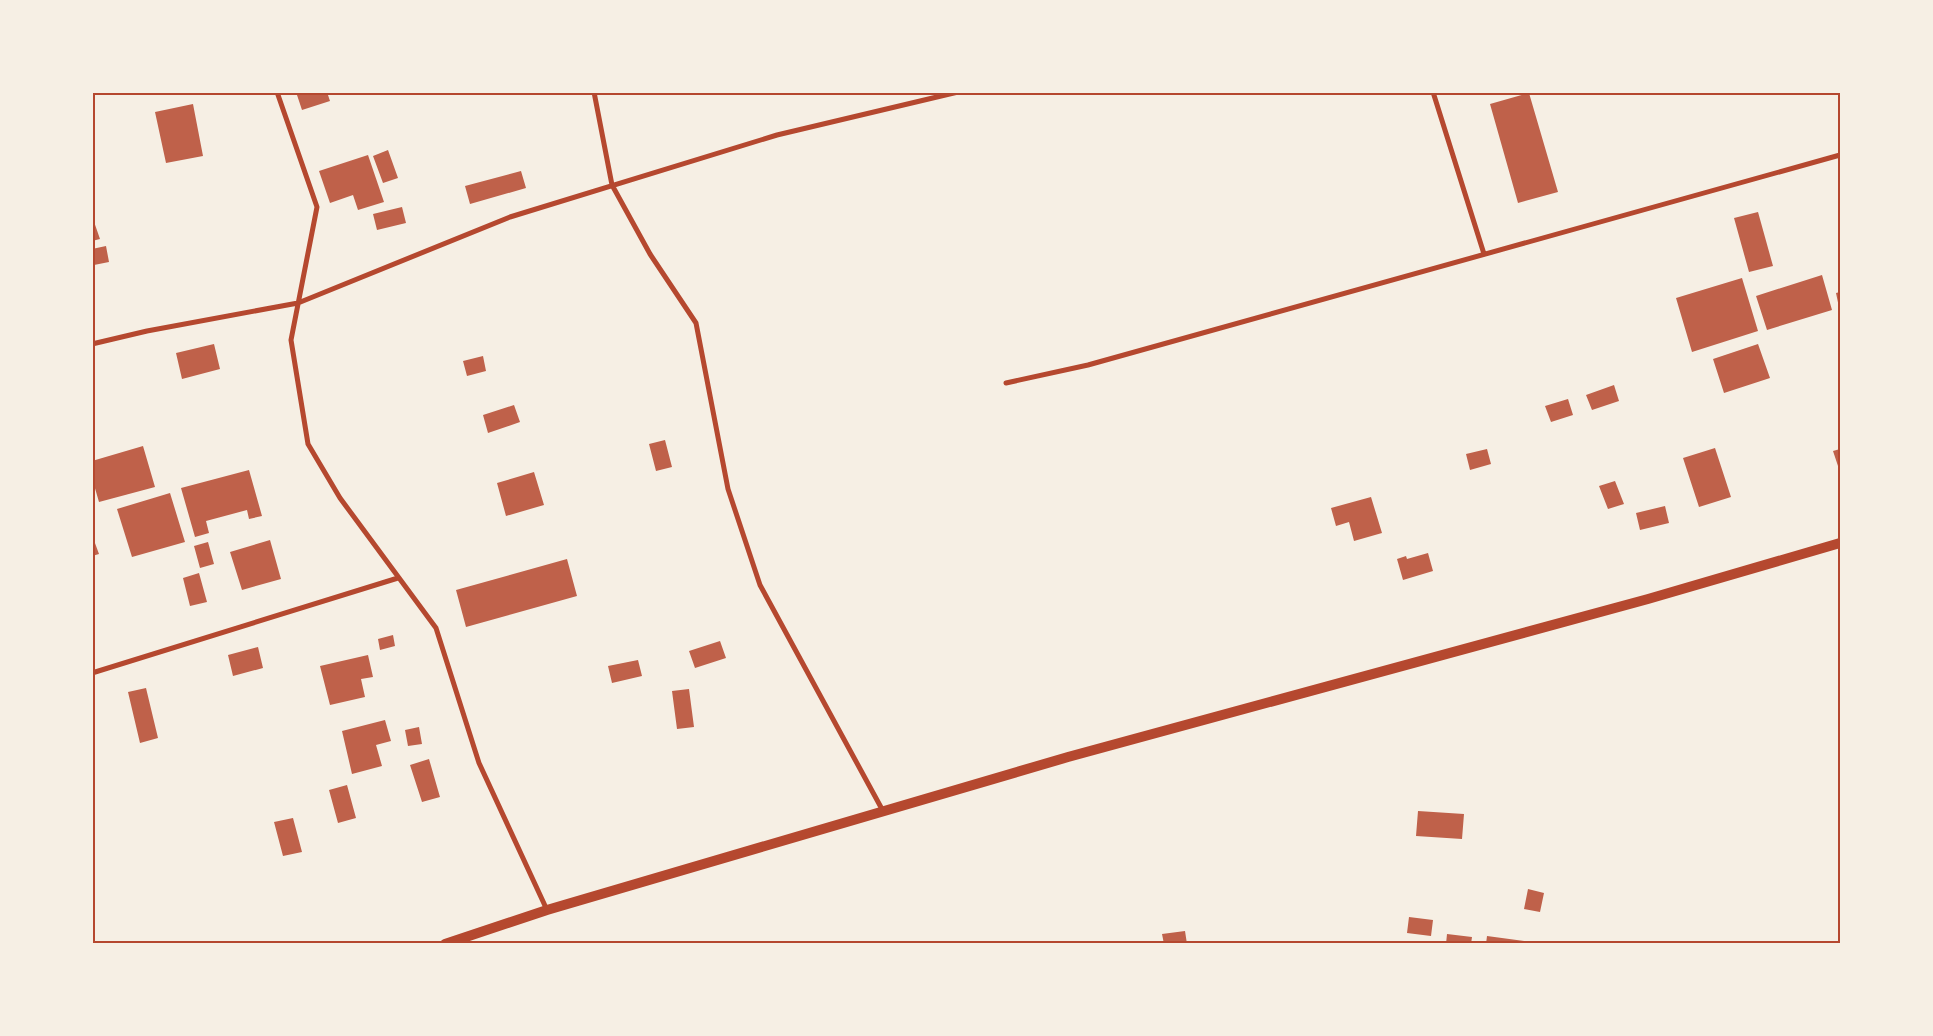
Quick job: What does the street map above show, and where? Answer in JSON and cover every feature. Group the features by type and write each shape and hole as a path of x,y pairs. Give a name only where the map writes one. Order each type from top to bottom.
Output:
{"main road":[{"path":"445,944 547,910 1068,757 1648,599 1840,543"}],"street":[{"path":"277,92 317,207 291,340 308,444 340,498 436,628 479,763 547,910"},
{"path":"594,92 612,185 650,254 696,322 728,489 760,585 884,811"},
{"path":"92,344 147,331 298,303 510,217 777,135 958,92"},
{"path":"1433,92 1484,254"},
{"path":"1006,383 1088,366 1840,155"},
{"path":"92,673 398,578"}],"building":[{"path":"296,92 327,92 330,101 302,110"},
{"path":"1529,93 1558,192 1518,203 1490,104"},
{"path":"193,104 203,156 166,163 155,112"},
{"path":"388,150 398,178 383,183 373,156"},
{"path":"368,155 384,202 358,210 353,195 330,203 319,171"},
{"path":"521,171 526,188 470,204 465,186"},
{"path":"402,207 406,223 377,230 373,214"},
{"path":"1758,212 1773,266 1749,272 1734,218"},
{"path":"92,216 100,239 92,241"},
{"path":"106,246 109,262 94,265 92,249"},
{"path":"1822,275 1832,310 1767,330 1756,296"},
{"path":"1742,278 1758,331 1692,352 1676,298"},
{"path":"1840,292 1840,312 1836,293"},
{"path":"214,344 220,369 182,379 176,353"},
{"path":"1758,344 1770,378 1724,393 1713,359"},
{"path":"483,356 486,371 467,376 463,361"},
{"path":"1614,385 1619,401 1592,410 1586,395"},
{"path":"1568,399 1573,415 1551,422 1545,406"},
{"path":"514,405 520,422 488,433 483,415"},
{"path":"665,440 672,467 656,471 649,444"},
{"path":"143,446 155,487 99,502 92,478 92,461"},
{"path":"1715,448 1731,497 1699,507 1683,458"},
{"path":"1487,449 1491,464 1470,470 1466,454"},
{"path":"1840,449 1840,472 1833,451"},
{"path":"249,470 262,516 249,519 247,510 206,521 209,533 195,537 181,488"},
{"path":"534,472 544,505 506,516 497,483"},
{"path":"1615,481 1624,504 1608,509 1599,486"},
{"path":"170,493 185,542 132,557 117,509"},
{"path":"1371,497 1382,533 1354,541 1349,522 1336,526 1331,508"},
{"path":"1665,506 1669,523 1640,530 1636,513"},
{"path":"92,535 99,554 92,556"},
{"path":"270,540 281,579 242,590 230,552"},
{"path":"208,542 214,564 200,568 194,546"},
{"path":"1428,553 1433,571 1403,580 1397,559 1406,556 1407,559"},
{"path":"567,559 577,596 466,627 456,590"},
{"path":"199,573 207,602 190,606 183,578"},
{"path":"393,635 395,646 380,650 378,639"},
{"path":"720,641 726,658 695,668 689,651"},
{"path":"258,647 263,668 233,676 228,655"},
{"path":"368,655 373,677 361,679 365,697 330,705 320,666"},
{"path":"638,660 642,676 612,683 608,666"},
{"path":"146,688 158,738 140,743 128,692"},
{"path":"689,689 694,727 677,729 672,691"},
{"path":"385,720 391,741 376,745 382,766 352,774 342,731"},
{"path":"419,727 422,744 408,746 405,730"},
{"path":"429,759 440,797 422,802 410,765"},
{"path":"347,785 356,818 338,823 329,790"},
{"path":"1418,811 1464,814 1462,839 1416,836"},
{"path":"293,818 302,852 283,856 274,822"},
{"path":"1528,889 1544,893 1540,912 1524,909"},
{"path":"1409,917 1433,920 1431,936 1407,933"},
{"path":"1185,931 1187,944 1164,944 1162,934"},
{"path":"1447,934 1472,937 1471,944 1446,944"},
{"path":"1487,936 1531,942 1531,944 1486,944"}]}
